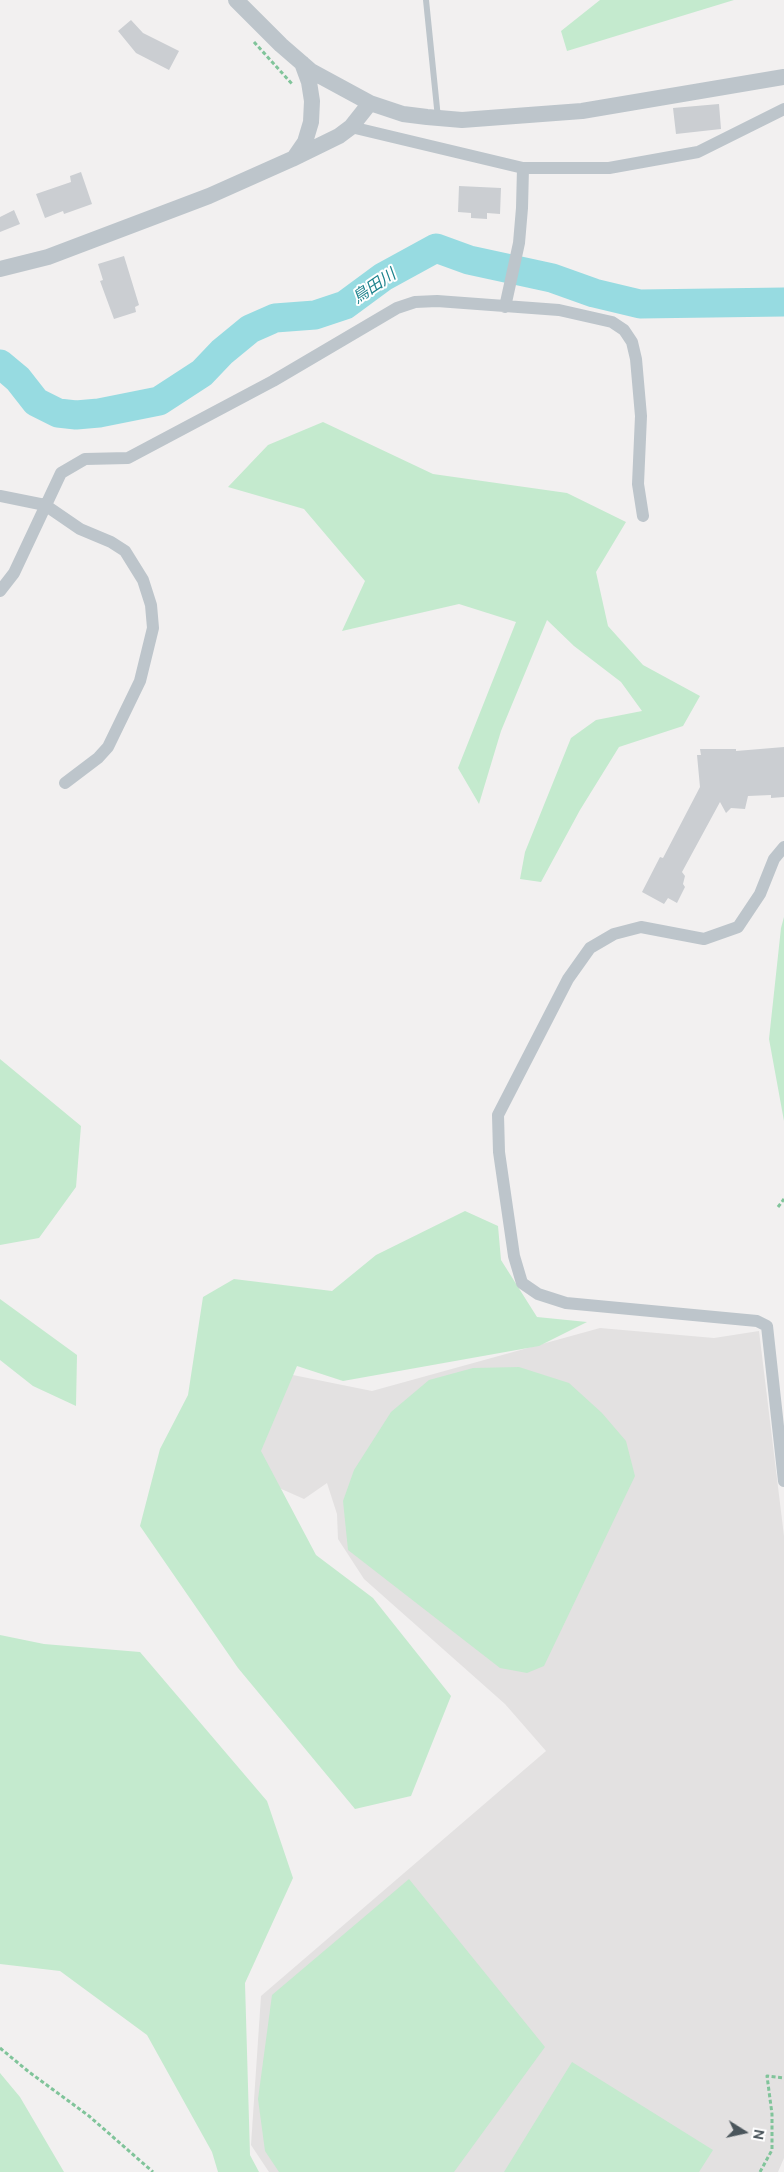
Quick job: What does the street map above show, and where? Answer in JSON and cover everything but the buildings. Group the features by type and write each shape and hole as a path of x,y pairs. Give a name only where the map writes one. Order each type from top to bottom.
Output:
{"street":[{"path":"236,0 302,63 341,89 370,103 403,114 462,120 582,111 784,77"},
{"path":"292,160 305,142 311,122 312,101 302,63"},
{"path":"0,269 48,258 208,196 292,160 339,136 351,127 370,103"},
{"path":"351,127 523,168 608,168 698,152 784,110"},
{"path":"507,302 519,243 523,168"},
{"path":"0,591 14,573 61,472 85,460 128,458 273,381 397,308 415,302 507,302 559,310 612,322 624,330 632,342 636,360 641,416 638,484 643,516"},
{"path":"0,496 45,505 80,528 112,542 125,552 143,580 151,605 152,620 149,646 140,681 108,747 98,758 66,783"},
{"path":"784,847 774,859 760,894 738,928 704,939 641,927 614,934 590,948 568,979 498,1115 500,1161 514,1256 522,1283 538,1294 566,1303 757,1321 767,1326 784,1481"}],"lane":[{"path":"426,0 438,118"}],"path":[{"path":"251,38 297,89"},
{"path":"778,1207 784,1199"},
{"path":"0,2048 89,2116 153,2172"},
{"path":"760,2172 772,2150 772,2114 767,2076 784,2078"}],"shaded area":[{"path":"600,1328 714,1338 759,1331 784,1536 784,2158 778,2172 269,2172 251,2145 261,1996 546,1751 505,1704 364,1579 338,1539 337,1514 327,1483 304,1499 243,1472 283,1373 372,1391"}],"green space":[{"path":"600,0 734,0 567,51 561,31"},
{"path":"323,422 433,474 567,493 626,522 596,572 608,626 643,665 700,696 683,726 619,747 580,810 541,882 520,879 525,852 571,738 596,720 642,711 621,682 574,646 547,620 501,731 479,804 458,768 516,622 459,604 342,631 365,581 304,509 228,487 268,445"},
{"path":"784,917 784,1121 769,1039 781,928"},
{"path":"0,1059 81,1126 76,1187 39,1238 0,1245"},
{"path":"465,1211 498,1226 501,1260 537,1317 587,1322 539,1346 343,1381 297,1366 261,1451 316,1555 373,1598 451,1696 411,1796 355,1809 238,1668 140,1526 160,1449 188,1395 203,1297 234,1279 332,1291 376,1255"},
{"path":"0,1299 77,1355 76,1406 33,1386 0,1360"},
{"path":"519,1367 569,1383 602,1413 626,1441 635,1476 544,1666 527,1673 500,1668 348,1550 343,1501 354,1470 391,1412 429,1380 473,1368"},
{"path":"0,1635 44,1644 140,1652 267,1801 293,1878 245,1983 250,2155 259,2172 218,2172 212,2152 147,2035 60,1971 0,1964"},
{"path":"409,1879 545,2047 454,2172 279,2172 265,2151 258,2099 272,1995"},
{"path":"572,2062 713,2150 699,2172 504,2172"},
{"path":"0,2073 20,2097 64,2172 0,2172"}],"waterway":[{"name":"鳥田川","path":"0,364 18,379 36,402 58,413 76,415 99,413 159,401 202,373 222,352 250,329 275,318 315,315 345,305 383,277 436,248 469,260 552,278 594,293 640,304 784,302"}]}
